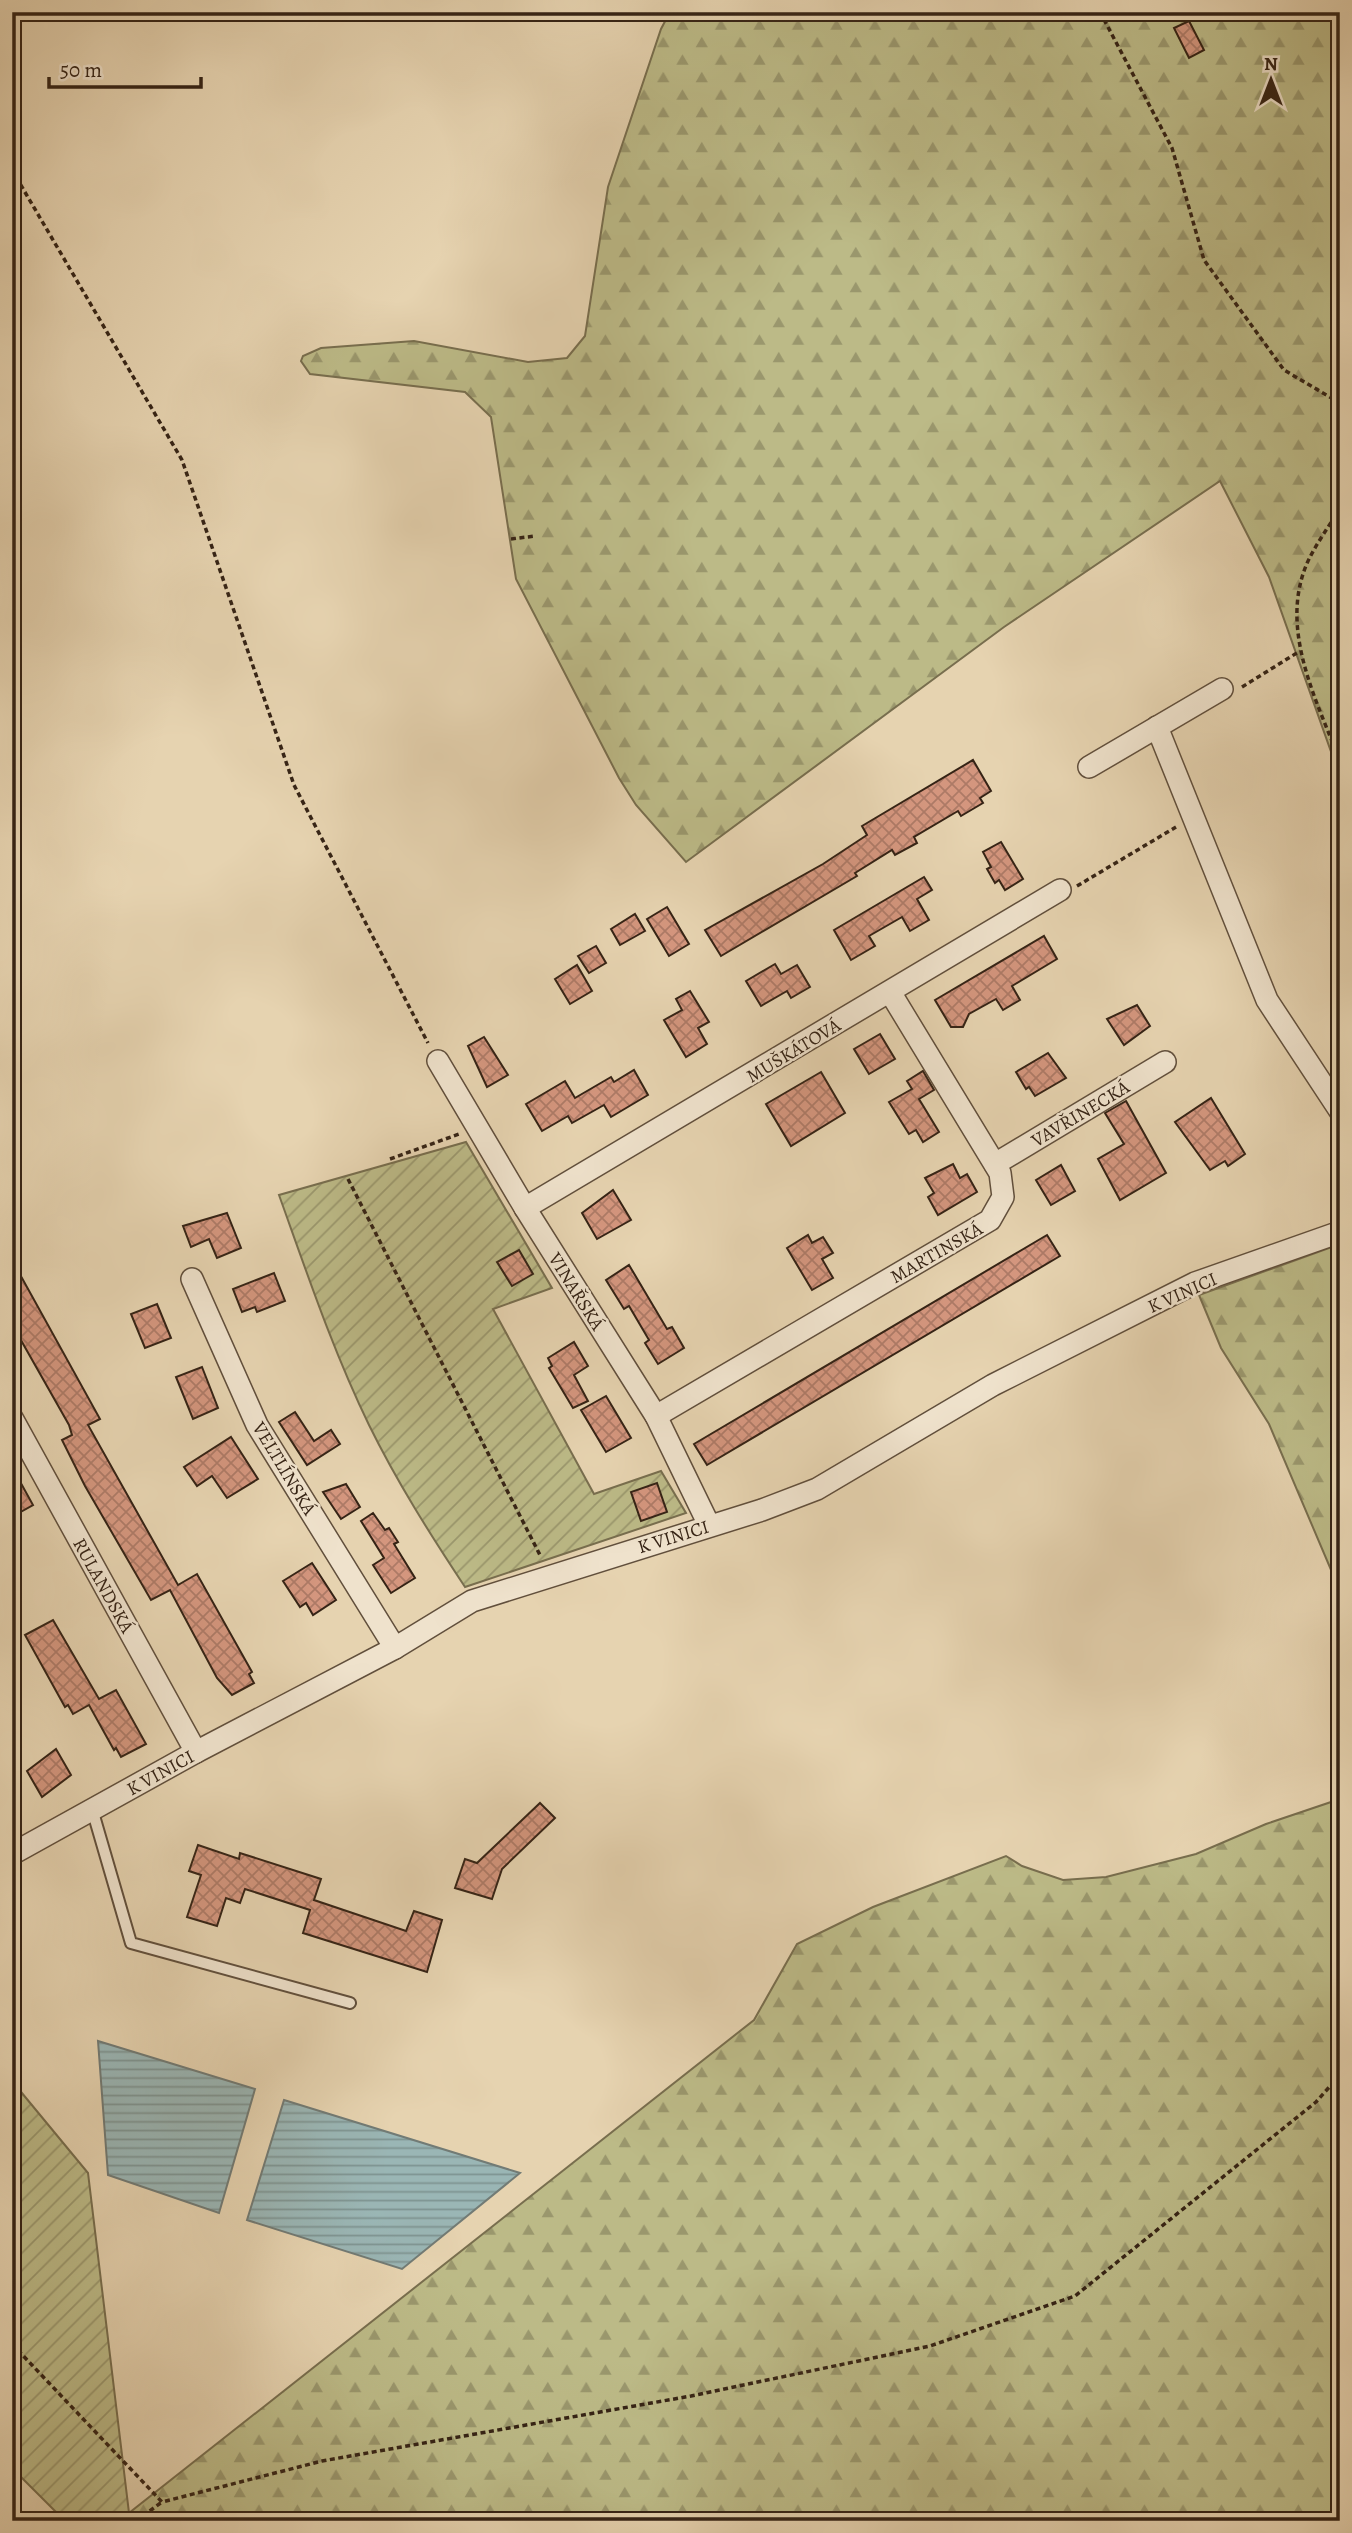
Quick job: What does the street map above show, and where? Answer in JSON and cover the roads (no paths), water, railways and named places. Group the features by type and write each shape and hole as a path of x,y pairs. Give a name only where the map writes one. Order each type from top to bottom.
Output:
{"street":[{"path":"1089,768 1222,689"},
{"path":"1157,727 1267,1000 1340,1111"},
{"name":"MUŠKÁTOVÁ","path":"525,1208 1068,889"},
{"name":"MARTINSKÁ","path":"656,1416 990,1220 1003,1197 1000,1173 890,992"},
{"name":"VINAŘSKÁ","path":"438,1061 525,1208 656,1416 709,1525"},
{"name":"VAVŘINECKÁ","path":"995,1164 1166,1062"},
{"name":"K VINICI","path":"12,1854 395,1647 472,1601 550,1574 762,1510 817,1489 993,1385 1195,1283 1340,1232"},
{"name":"VELTLÍNSKÁ","path":"192,1279 257,1425 395,1647"},
{"name":"RULANDSKÁ","path":"12,1418 197,1752"}],"lane":[{"path":"92,1809 131,1943 350,2003"}],"water":[{"path":"98,2041 255,2089 219,2213 108,2175"},
{"path":"284,2100 520,2173 402,2269 247,2220"}]}
